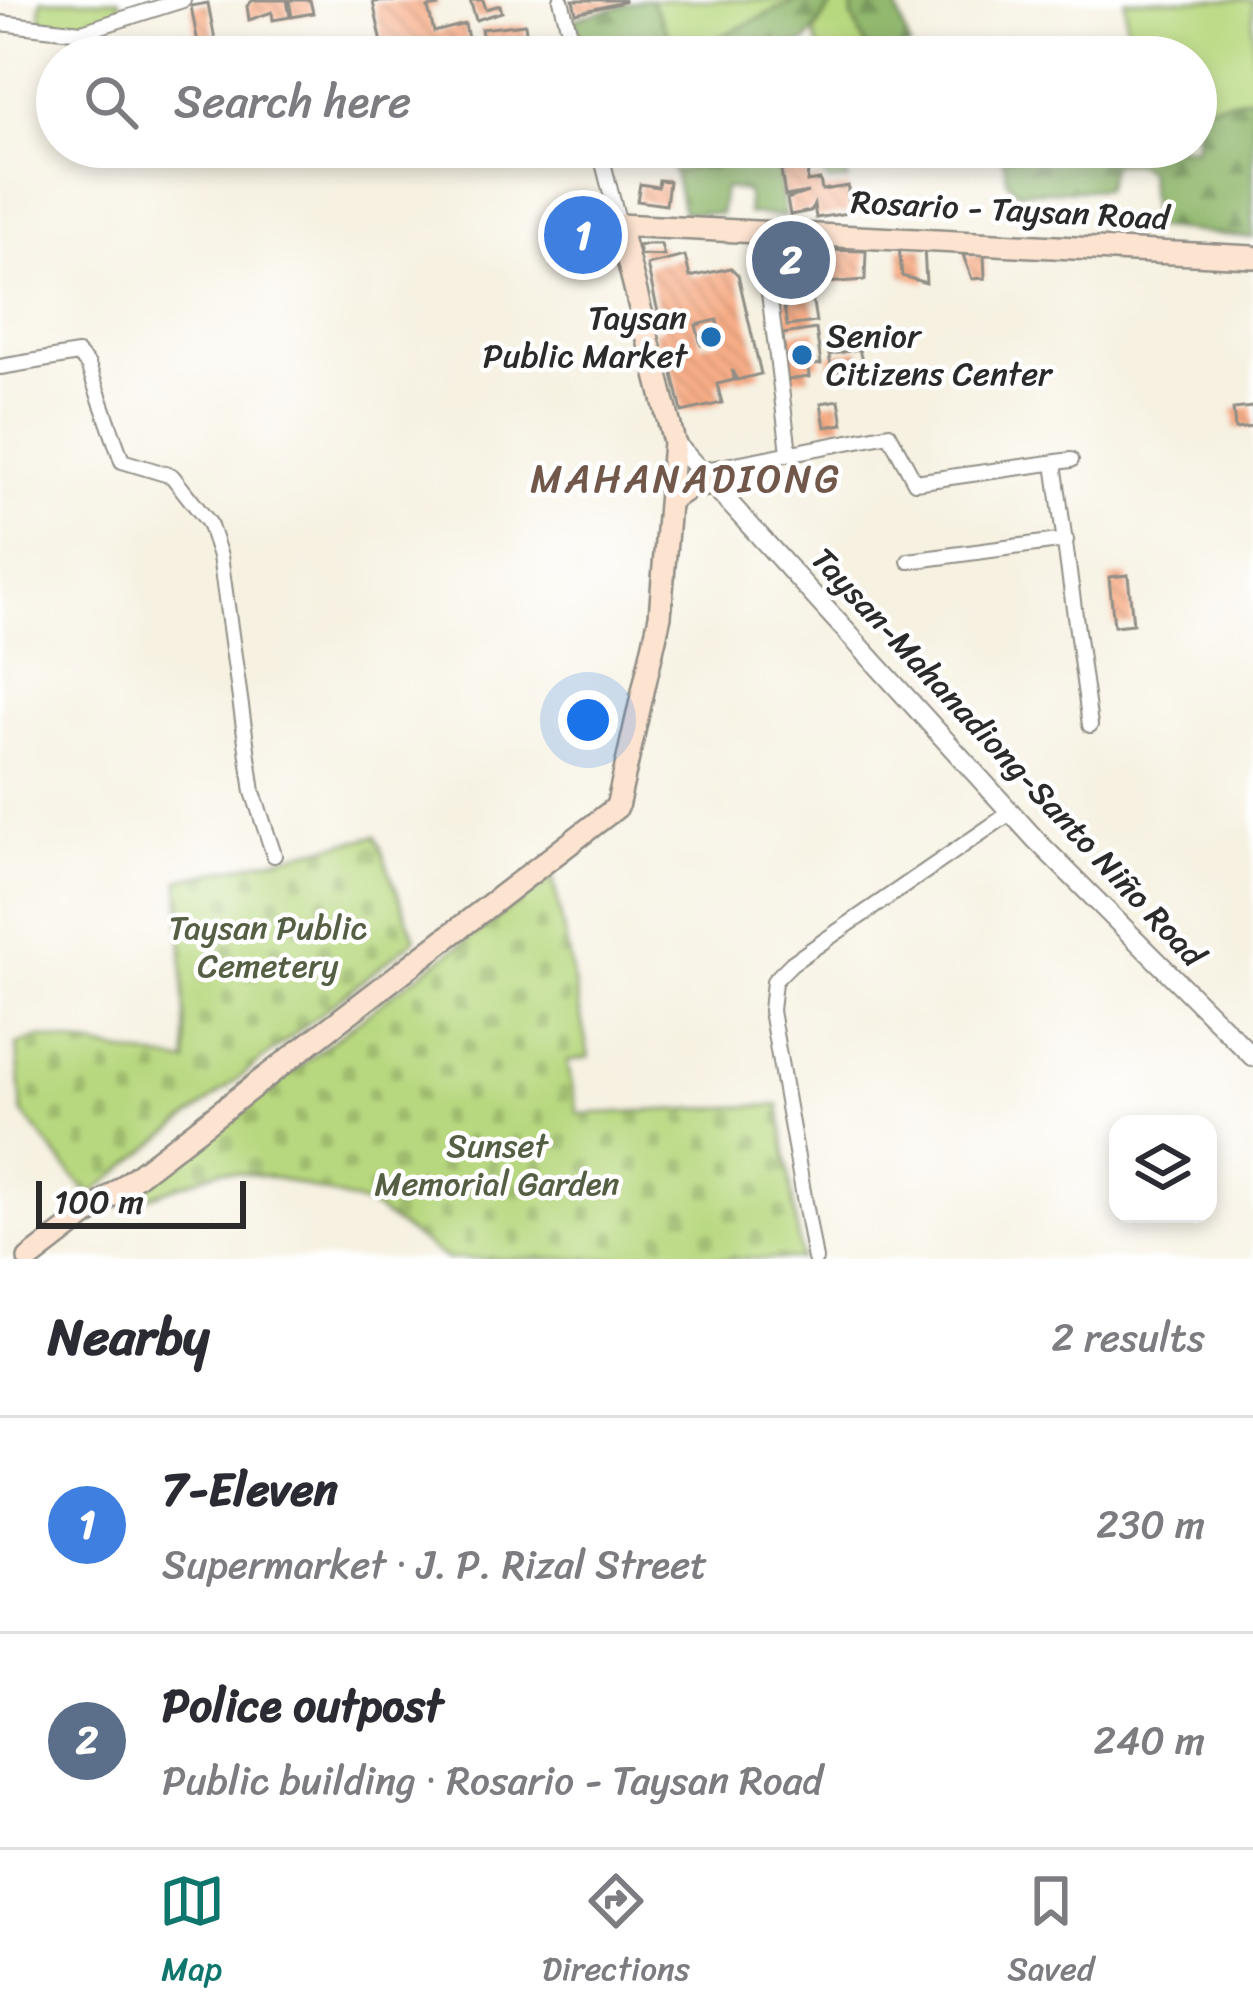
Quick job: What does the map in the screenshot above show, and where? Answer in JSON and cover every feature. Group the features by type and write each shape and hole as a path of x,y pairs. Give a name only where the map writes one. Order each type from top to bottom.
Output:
{"main road":[{"name":"Rosario - Taysan Road","path":"619,225 1253,256"},
{"path":"29,1259 616,807 624,791 660,616 674,442 619,225"},
{"path":"671,499 707,478"}],"street":[{"path":"0,22 88,32 183,0"},
{"path":"561,0 570,36"},
{"path":"604,168 619,225"},
{"path":"761,229 789,452"},
{"path":"0,367 78,354 88,364 122,461 172,476 209,524 220,556 253,792 274,855"},
{"path":"707,478 789,452 889,434 915,482 1071,460"},
{"name":"Taysan-Mahanadiong-Santo Niño Road","path":"674,442 1010,813 1253,1057"},
{"path":"1054,463 1090,725"},
{"path":"909,561 1066,541"},
{"path":"815,1259 771,1011 774,982 792,963 1010,813"}],"green space":[{"path":"41,0 119,0 121,14 81,27 40,21"},
{"path":"651,0 797,0 722,36 669,36"},
{"path":"651,0 669,36 580,36 575,19"},
{"path":"797,0 835,0 810,36 722,36"},
{"path":"835,0 853,0 852,16 861,36 814,33"},
{"path":"853,0 894,0 906,36 861,36 852,16"},
{"path":"1125,0 1253,0 1253,97 1217,103 1217,36 1128,36"},
{"path":"1253,97 1253,238 1152,227 1148,172 1143,168 1217,168 1217,103"},
{"path":"697,168 779,168 784,216 748,214 747,191 724,188 720,214 683,212 674,173"},
{"path":"818,168 845,168 848,180 829,182"},
{"path":"1005,168 1111,168 1105,189 1018,192 1007,180"},
{"name":"Taysan Public Cemetery","path":"376,836 415,939 89,1196 22,1112 17,1045 40,1037 187,1063 179,880"},
{"name":"Sunset Memorial Garden","path":"553,878 589,1057 567,1061 578,1114 779,1105 801,1259 447,1259 371,1206 278,1178 220,1170 120,1208 391,995"}],"building":[{"path":"253,0 287,0 290,17 273,20 272,12 249,20 247,6"},
{"path":"289,0 310,0 313,13 292,17"},
{"path":"437,0 438,6 428,8 434,32 465,24 468,36 380,36 373,2"},
{"path":"470,0 483,0 486,9 500,5 502,12 476,20"},
{"path":"573,0 624,0 624,2 576,13"},
{"path":"208,3 214,36 197,36 191,6"},
{"path":"525,24 527,36 482,36 481,29"},
{"path":"781,168 808,168 807,182 820,180 822,190 848,186 848,213 816,218 814,205 811,211 790,215 787,199 808,192 785,196"},
{"path":"659,180 669,181 666,205 637,201 640,184 658,187"},
{"path":"779,238 809,249 808,273 775,272 772,245 779,245"},
{"path":"661,244 664,256 640,255 638,246"},
{"path":"899,247 924,248 926,283 902,276"},
{"path":"821,250 866,251 865,280 826,283"},
{"path":"984,254 985,278 972,279 963,255"},
{"path":"685,256 690,277 731,268 738,275 761,374 737,380 732,370 734,380 717,384 722,403 682,412 668,353 659,355 654,331 662,329 647,265","holes":["717,320 721,340 701,345 696,325"]},
{"path":"812,296 816,322 787,326 783,300"},
{"name":"Senior Citizens Center","path":"816,329 821,364 808,366 809,377 787,380 783,334"},
{"path":"859,349 863,366 832,372 829,355"},
{"path":"839,400 843,424 825,427 821,403"},
{"path":"1253,407 1253,427 1235,429 1233,409"},
{"path":"1128,575 1133,624 1114,626 1109,577"}],"place":[{"name":"7-Eleven","path":"583,235"},
{"name":"Police outpost","path":"791,260"},
{"name":"Taysan Public Market","path":"711,337"},
{"name":"Senior Citizens Center","path":"802,355"}],"district":[{"name":"MAHANADIONG","path":"686,478"}]}
